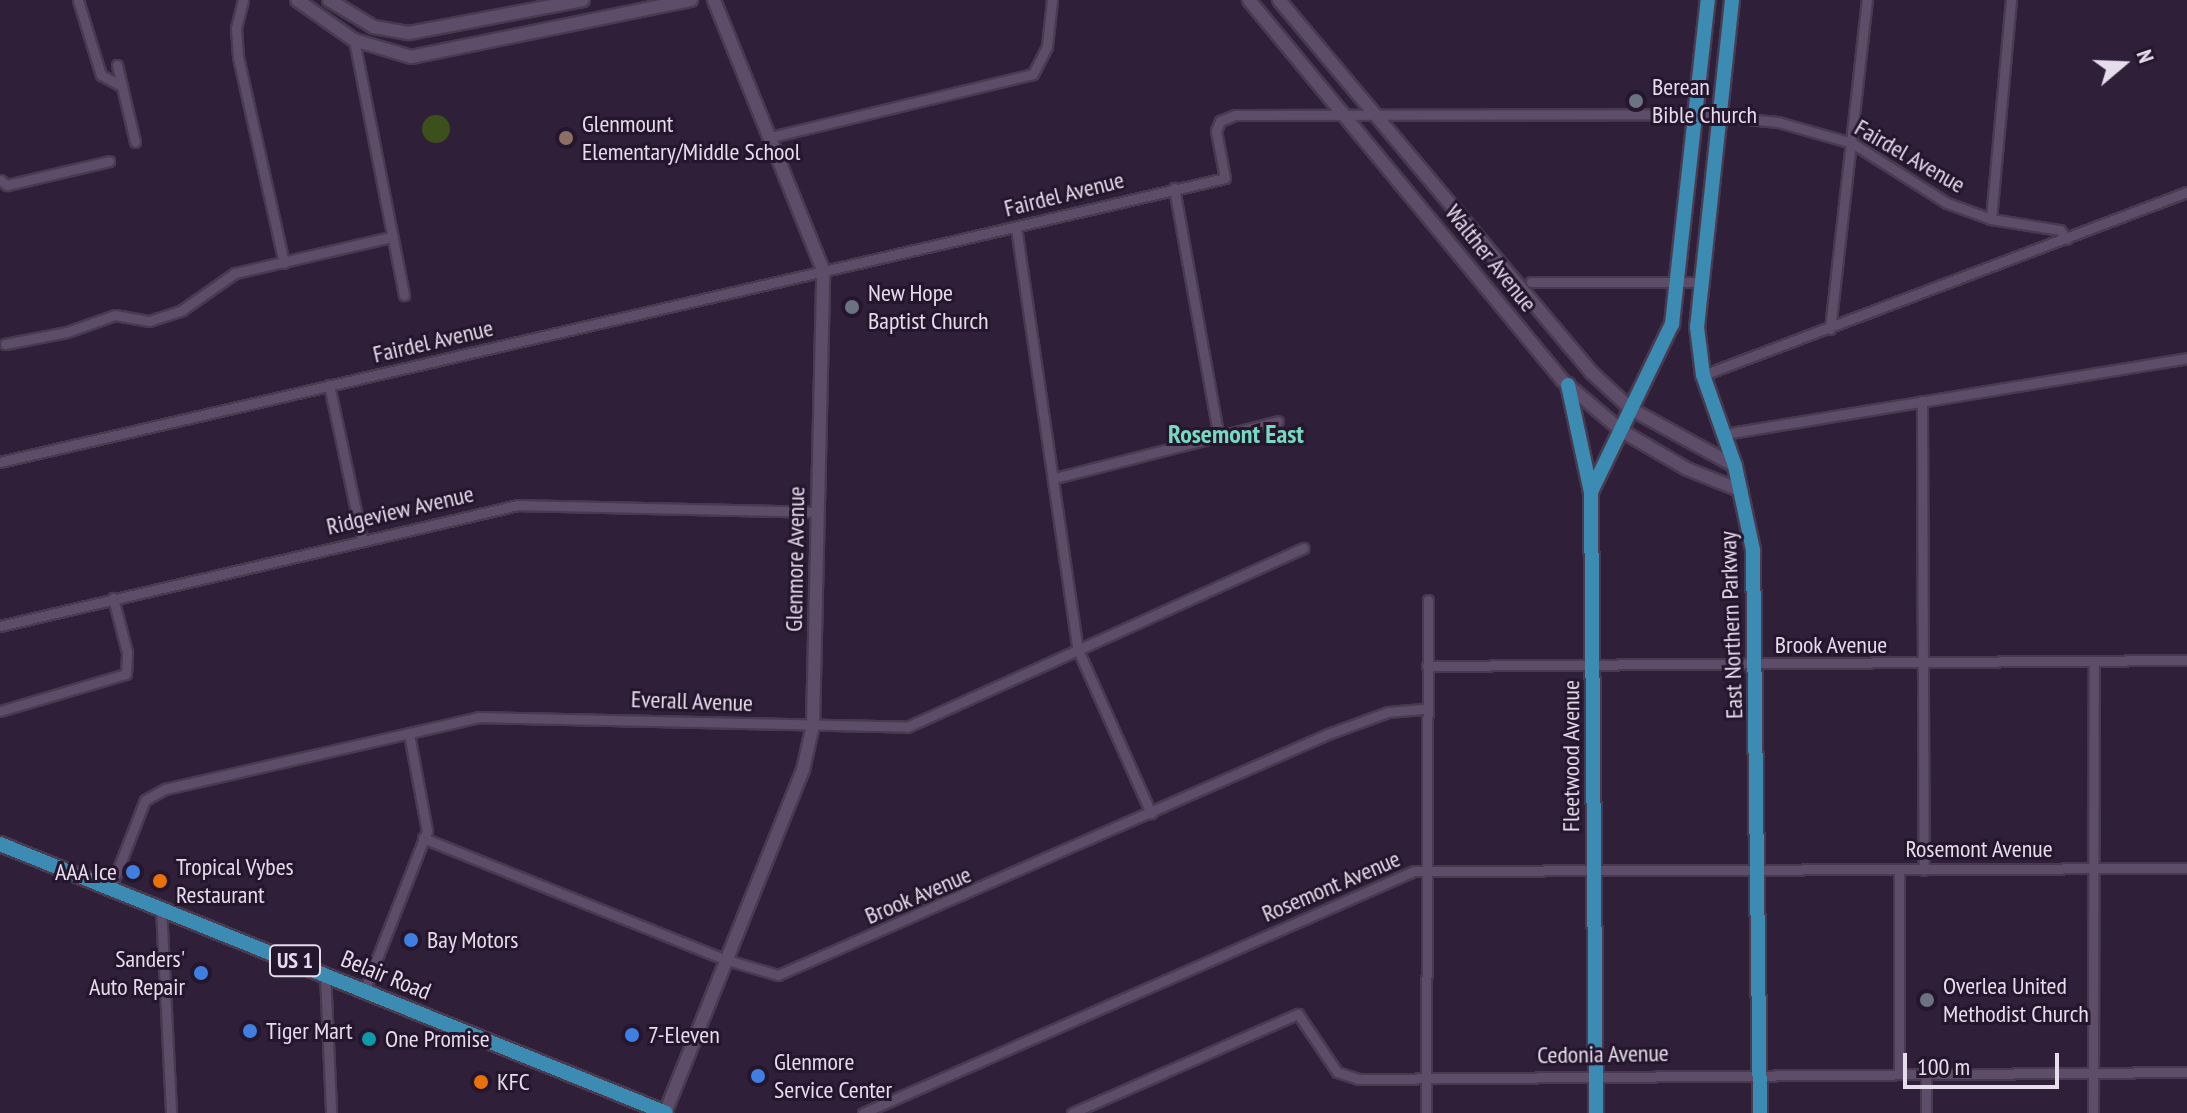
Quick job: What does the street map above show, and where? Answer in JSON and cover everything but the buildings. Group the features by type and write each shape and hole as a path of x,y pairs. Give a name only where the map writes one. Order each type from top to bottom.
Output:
{"main road":[{"path":"297,0 354,40 392,54 433,54 691,0"},
{"path":"329,0 374,27 409,33 583,0"},
{"name":"Glenmore Avenue","path":"665,1113 803,770 813,725 823,270 714,0"},
{"name":"Walther Avenue","path":"1249,0 1345,111 1568,385 1622,431 1687,469 1742,491"},
{"name":"Walther Avenue","path":"1279,0 1565,344 1631,409 1735,466"},
{"path":"1631,409 1672,324 1708,0"},
{"name":"East Northern Parkway","path":"1732,0 1721,115 1699,282 1697,327 1703,375 1735,466 1753,550 1757,664 1760,1113"},
{"path":"1568,385 1591,492"},
{"name":"Fleetwood Avenue","path":"1596,1113 1591,492 1631,409"},
{"name":"Belair Road","path":"0,844 365,989 665,1113"}],"street":[{"path":"78,0 96,62 106,81 122,86"},
{"path":"243,0 236,41 284,263"},
{"path":"771,137 1033,74 1043,62 1052,0"},
{"path":"1830,329 1867,0"},
{"path":"1991,219 2011,0"},
{"path":"354,40 404,295"},
{"path":"117,65 135,142"},
{"name":"Fairdel Avenue","path":"0,462 1225,178 1216,131 1220,121 1235,115 1345,111 1377,115 1697,114 1797,125 1852,143 1926,193 1991,219 2060,230 2067,239"},
{"path":"0,180 7,185 109,161"},
{"path":"1174,188 1218,432"},
{"path":"1703,375 2187,192"},
{"path":"1016,227 1055,478 1063,570 1078,650 1151,813"},
{"path":"5,344 67,332 115,315 149,321 182,310 225,278 391,237"},
{"path":"1531,282 1699,282"},
{"path":"1724,434 2187,358"},
{"path":"329,385 362,539"},
{"path":"1922,401 1924,870"},
{"path":"1055,478 1218,432 1278,421"},
{"name":"Ridgeview Avenue","path":"0,626 518,505 747,506 818,512"},
{"name":"Everall Avenue","path":"111,887 142,807 154,793 498,716 907,727 1304,548"},
{"path":"0,711 126,674 127,652 113,598"},
{"path":"1426,1113 1425,709 1428,600"},
{"name":"Brook Avenue","path":"1427,666 1923,666 2187,660"},
{"path":"2093,1113 2094,661"},
{"name":"Brook Avenue","path":"423,838 727,960 771,975 788,974 1367,719 1407,708 1425,709"},
{"path":"365,989 423,838 427,815 409,734"},
{"name":"Rosemont Avenue","path":"863,1113 1404,873 2187,868"},
{"path":"1899,869 1899,1073"},
{"path":"161,907 171,1113"},
{"path":"325,973 331,1113"},
{"name":"Cedonia Avenue","path":"1072,1113 1298,1014 1345,1077 1759,1072 2187,1072"},
{"path":"1926,1073 1926,1113"}],"green space":[{"path":"436,115 446,119 450,129 446,139 436,143 426,139 422,129 426,119"}],"place":[{"name":"Berean Bible Church","path":"1636,101"},
{"name":"Glenmount Elementary/Middle School","path":"566,138"},
{"name":"New Hope Baptist Church","path":"852,307"},
{"name":"AAA Ice","path":"133,872"},
{"name":"Tropical Vybes Restaurant","path":"160,881"},
{"name":"Bay Motors","path":"411,940"},
{"name":"Sanders' Auto Repair","path":"201,973"},
{"name":"Overlea United Methodist Church","path":"1927,1000"},
{"name":"Tiger Mart","path":"250,1031"},
{"name":"7-Eleven","path":"632,1035"},
{"name":"One Promise","path":"369,1039"},
{"name":"Glenmore Service Center","path":"758,1076"},
{"name":"KFC","path":"481,1082"}],"district":[{"name":"Rosemont East","path":"1236,434"}]}
